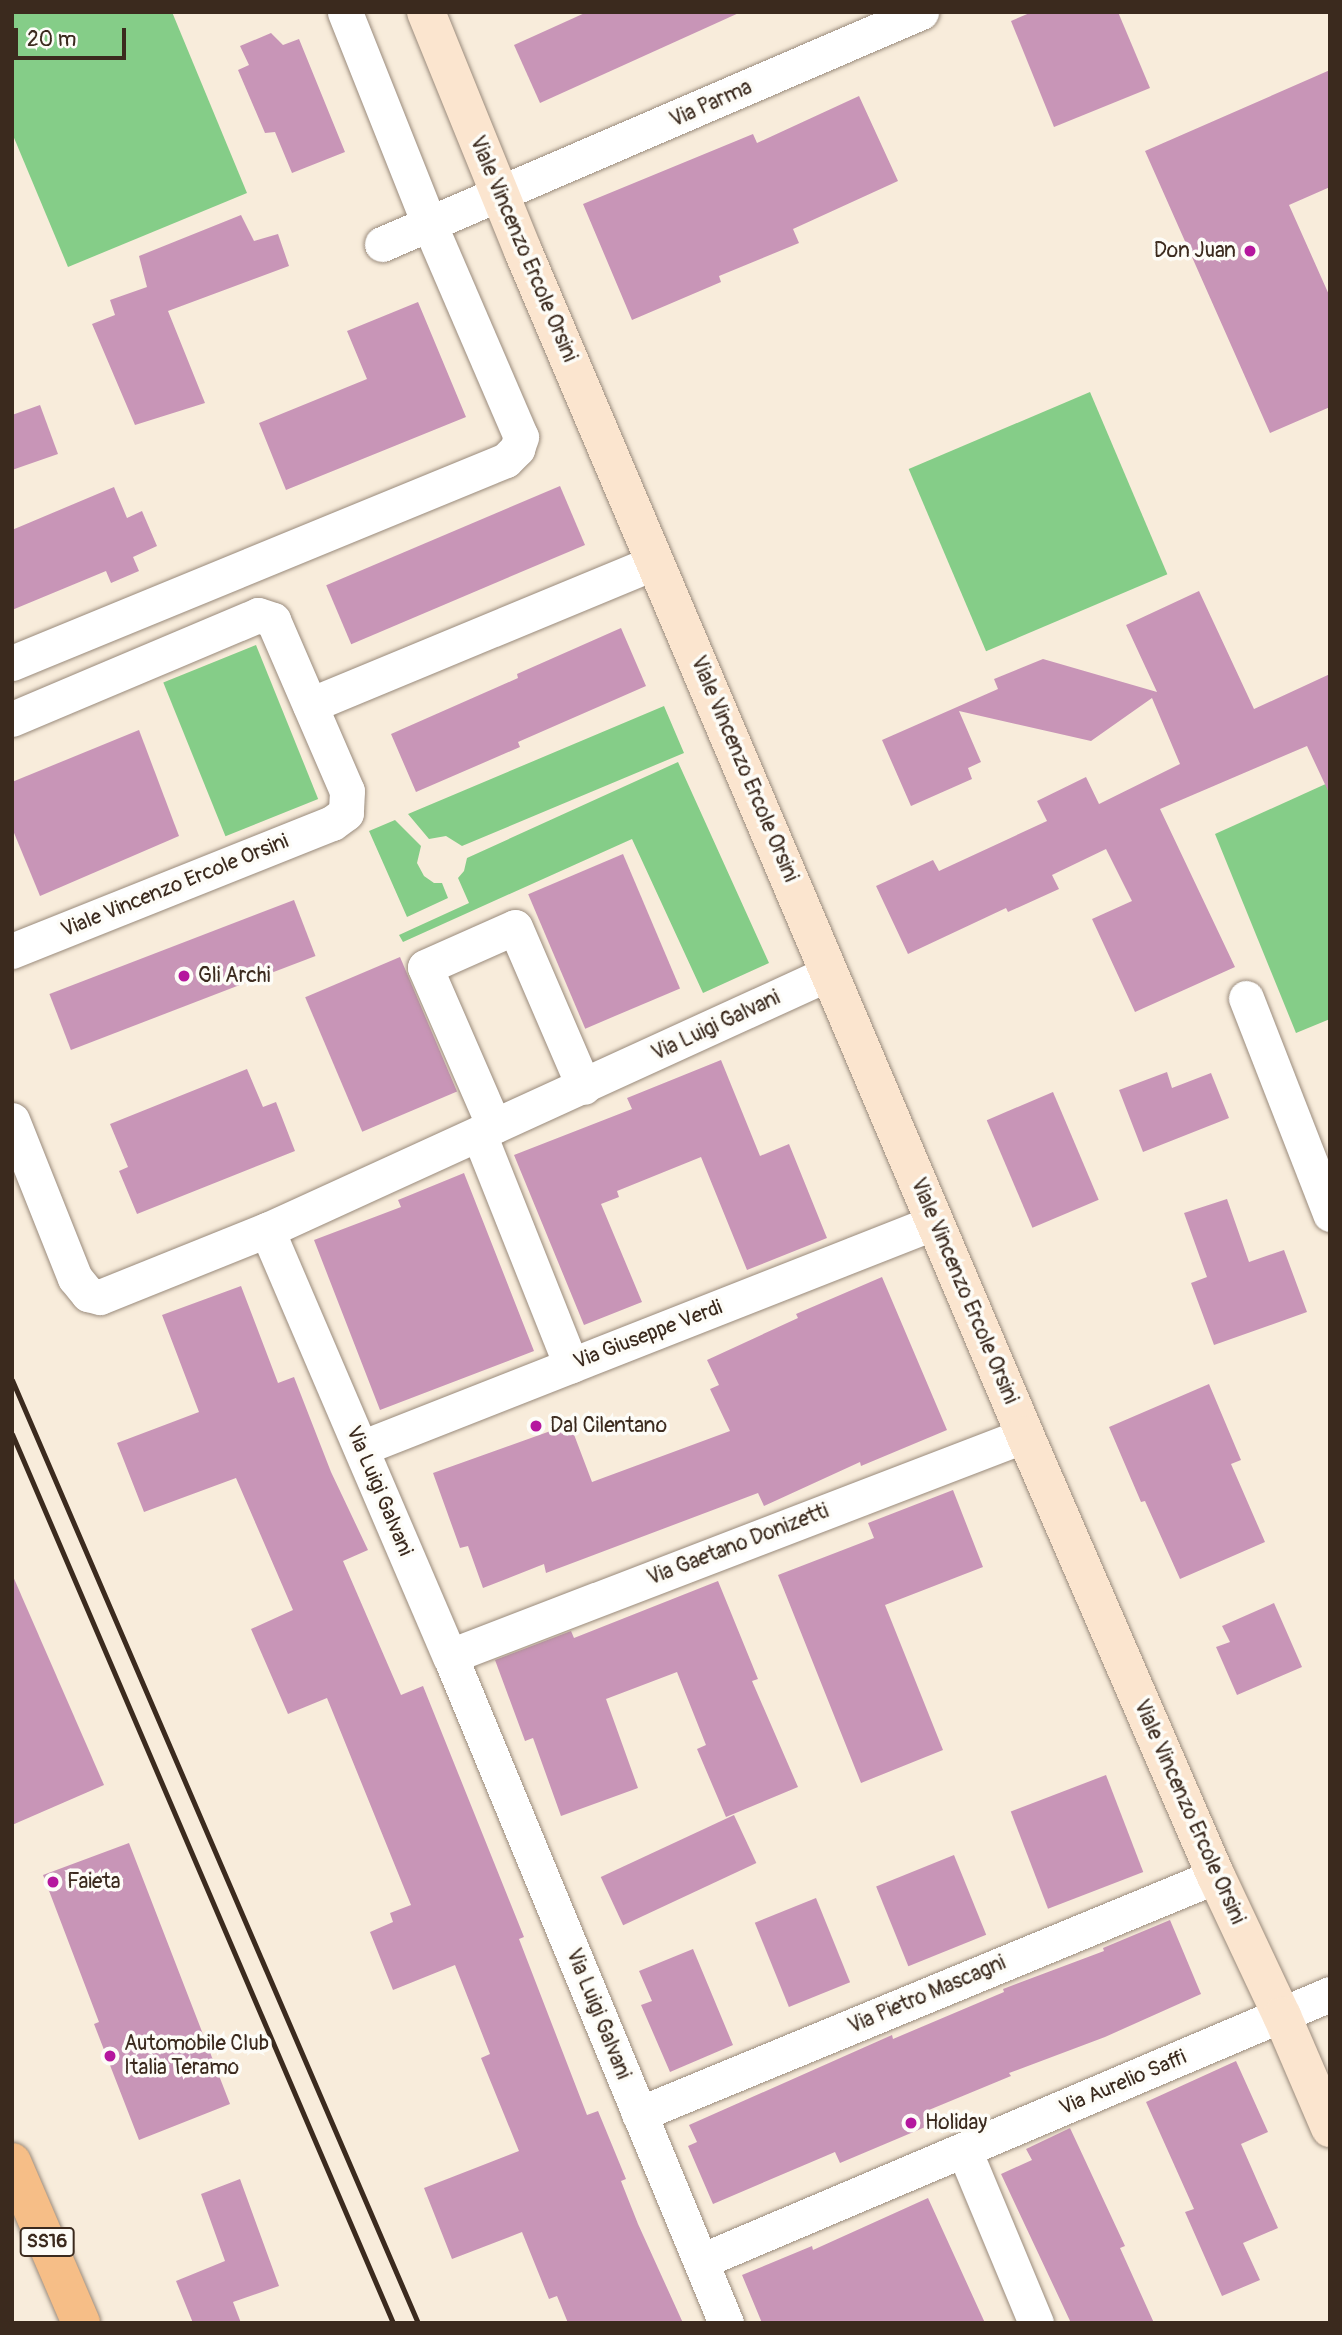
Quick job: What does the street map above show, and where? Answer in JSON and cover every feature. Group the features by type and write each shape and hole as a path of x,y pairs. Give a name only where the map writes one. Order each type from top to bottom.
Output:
{"main road":[{"name":"SS16","path":"12,2162 81,2323"}],"street":[{"path":"12,663 506,460 517,449 521,437 430,226 345,12"},
{"name":"Viale Vincenzo Ercole Orsini","path":"426,12 500,196 1025,1435 1216,1876 1282,2016 1330,2128"},
{"name":"Via Parma","path":"382,244 500,196 921,12"},
{"path":"310,705 656,562"},
{"name":"Viale Vincenzo Ercole Orsini","path":"12,719 258,615 273,620 347,791 346,813 331,823 12,951"},
{"path":"571,1365 425,967 515,928 584,1087"},
{"name":"Via Luigi Galvani","path":"726,2323 450,1656 267,1230 829,974"},
{"path":"1246,998 1330,1214"},
{"path":"12,1121 75,1278 88,1294 100,1297 116,1292 267,1230"},
{"name":"Via Giuseppe Verdi","path":"361,1448 935,1222"},
{"name":"Via Gaetano Donizetti","path":"450,1656 1025,1435"},
{"name":"Via Pietro Mascagni","path":"639,2114 1216,1876"},
{"name":"Via Aurelio Saffi","path":"701,2262 1330,1994"},
{"path":"964,2150 1036,2323"}],"green space":[{"path":"12,12 172,12 247,193 68,267 12,133"},
{"path":"1090,392 1167,574 986,651 909,469"},
{"path":"256,645 318,799 225,836 163,682"},
{"path":"664,706 684,753 462,846 446,836 429,839 408,814"},
{"path":"678,762 769,963 703,993 632,839 403,942 399,935 469,903 458,878 464,871 467,858"},
{"path":"1330,782 1330,1019 1296,1033 1215,834"},
{"path":"395,820 421,846 417,863 424,876 434,883 442,883 448,898 407,917 369,831"}],"building":[{"path":"587,12 741,12 540,103 514,45"},
{"path":"1032,12 1118,12 1150,88 1054,127 1011,21"},
{"path":"271,33 283,45 299,39 345,152 292,173 275,132 265,133 238,70 249,65 240,46"},
{"name":"Don Juan","path":"1330,70 1330,187 1289,205 1330,297 1330,407 1270,433 1145,151"},
{"path":"859,96 898,181 793,229 799,243 719,276 721,282 632,320 583,204 753,134 757,143"},
{"path":"241,215 254,241 278,234 289,266 168,311 205,403 135,425 92,324 115,315 110,300 147,287 139,256"},
{"path":"418,302 466,417 286,490 259,423 367,379 347,331"},
{"path":"40,405 58,454 12,470 12,415"},
{"path":"560,486 585,545 351,644 326,585"},
{"path":"114,487 127,518 142,511 157,546 133,557 139,571 111,583 106,571 12,610 12,530"},
{"path":"1199,591 1254,709 1330,674 1330,795 1307,746 1160,809 1235,967 1135,1012 1092,919 1132,901 1106,849 1052,875 1059,889 1008,912 1006,908 908,954 876,886 933,860 939,871 1047,821 1037,801 1086,777 1099,804 1180,764 1152,698 1091,741 959,711 981,762 968,768 972,779 911,806 882,740 998,689 994,679 1043,659 1157,692 1126,625"},
{"path":"621,628 646,686 518,742 520,747 416,792 391,734 518,678 517,674"},
{"path":"139,730 179,836 40,896 12,828 12,782"},
{"path":"623,854 680,988 585,1029 528,894"},
{"name":"Gli Archi","path":"294,900 316,956 71,1050 49,994"},
{"path":"400,957 457,1091 362,1132 305,997"},
{"path":"721,1060 760,1156 789,1144 827,1238 747,1270 701,1157 617,1191 619,1197 601,1204 642,1302 584,1325 514,1155 632,1109 627,1098"},
{"path":"247,1069 263,1107 276,1102 295,1151 137,1214 119,1171 128,1167 110,1124"},
{"path":"1167,1072 1172,1088 1211,1073 1229,1118 1143,1152 1119,1090"},
{"path":"1053,1092 1099,1200 1032,1228 987,1120"},
{"path":"464,1173 534,1351 380,1410 314,1240 401,1207 398,1200"},
{"path":"1227,1199 1249,1262 1284,1250 1307,1312 1214,1345 1191,1283 1207,1277 1184,1213"},
{"path":"882,1277 947,1430 861,1466 860,1462 764,1506 758,1493 546,1573 544,1564 483,1588 468,1546 460,1548 433,1473 570,1424 592,1482 730,1431 710,1389 719,1385 707,1360 798,1318 796,1314"},
{"path":"241,1286 278,1383 294,1377 331,1472 368,1550 343,1561 401,1695 423,1686 524,1937 519,1939 587,2115 598,2111 626,2179 621,2181 638,2224 683,2323 568,2323 557,2296 549,2299 522,2232 452,2259 424,2188 519,2151 481,2058 490,2054 455,1965 393,1990 370,1932 393,1922 390,1913 411,1905 327,1698 288,1714 251,1629 293,1610 236,1478 144,1512 117,1443 199,1412 162,1315"},
{"path":"1209,1384 1241,1460 1231,1464 1265,1542 1180,1579 1145,1501 1141,1502 1109,1427"},
{"path":"953,1490 983,1567 885,1605 943,1750 861,1783 778,1575 874,1538 868,1523"},
{"path":"12,1574 104,1785 12,1825"},
{"path":"718,1581 758,1679 752,1681 798,1787 726,1817 697,1749 706,1745 677,1672 606,1699 638,1788 561,1816 533,1738 525,1741 495,1660 571,1631 574,1638"},
{"path":"1274,1603 1302,1667 1237,1695 1216,1647 1230,1642 1222,1626"},
{"path":"1106,1775 1143,1872 1048,1909 1011,1812"},
{"path":"734,1815 756,1863 623,1925 601,1877"},
{"path":"129,1843 230,2104 139,2140 94,2024 99,2022 43,1875"},
{"path":"954,1855 986,1935 908,1966 876,1886"},
{"path":"816,1898 850,1982 789,2007 755,1923"},
{"path":"1170,1920 1201,1994 1105,2037 1009,2073 1011,2076 924,2112 930,2125 840,2163 835,2152 713,2204 688,2146 697,2142 689,2125 892,2035 893,2039 1004,1992 1003,1989 1104,1951 1103,1948"},
{"path":"693,1949 733,2045 670,2072 641,2005 652,2001 639,1971"},
{"path":"1236,2061 1268,2132 1241,2144 1278,2228 1243,2243 1260,2280 1222,2296 1185,2212 1194,2209 1146,2102"},
{"path":"1070,2128 1125,2246 1120,2248 1154,2323 1071,2323 1001,2174 1032,2160 1026,2149"},
{"path":"240,2179 279,2286 233,2302 241,2323 193,2323 176,2281 225,2261 201,2194"},
{"path":"928,2198 985,2323 762,2323 742,2275 812,2246 813,2250"}],"railway":[{"path":"12,1380 418,2323"},
{"path":"12,1434 393,2323"}],"place":[{"name":"Don Juan","path":"1250,251"},
{"name":"Gli Archi","path":"184,976"},
{"name":"Dal Cilentano","path":"536,1426"},
{"name":"Faieta","path":"53,1882"},
{"name":"Automobile Club Italia Teramo","path":"110,2056"},
{"name":"Holiday","path":"911,2123"}]}
